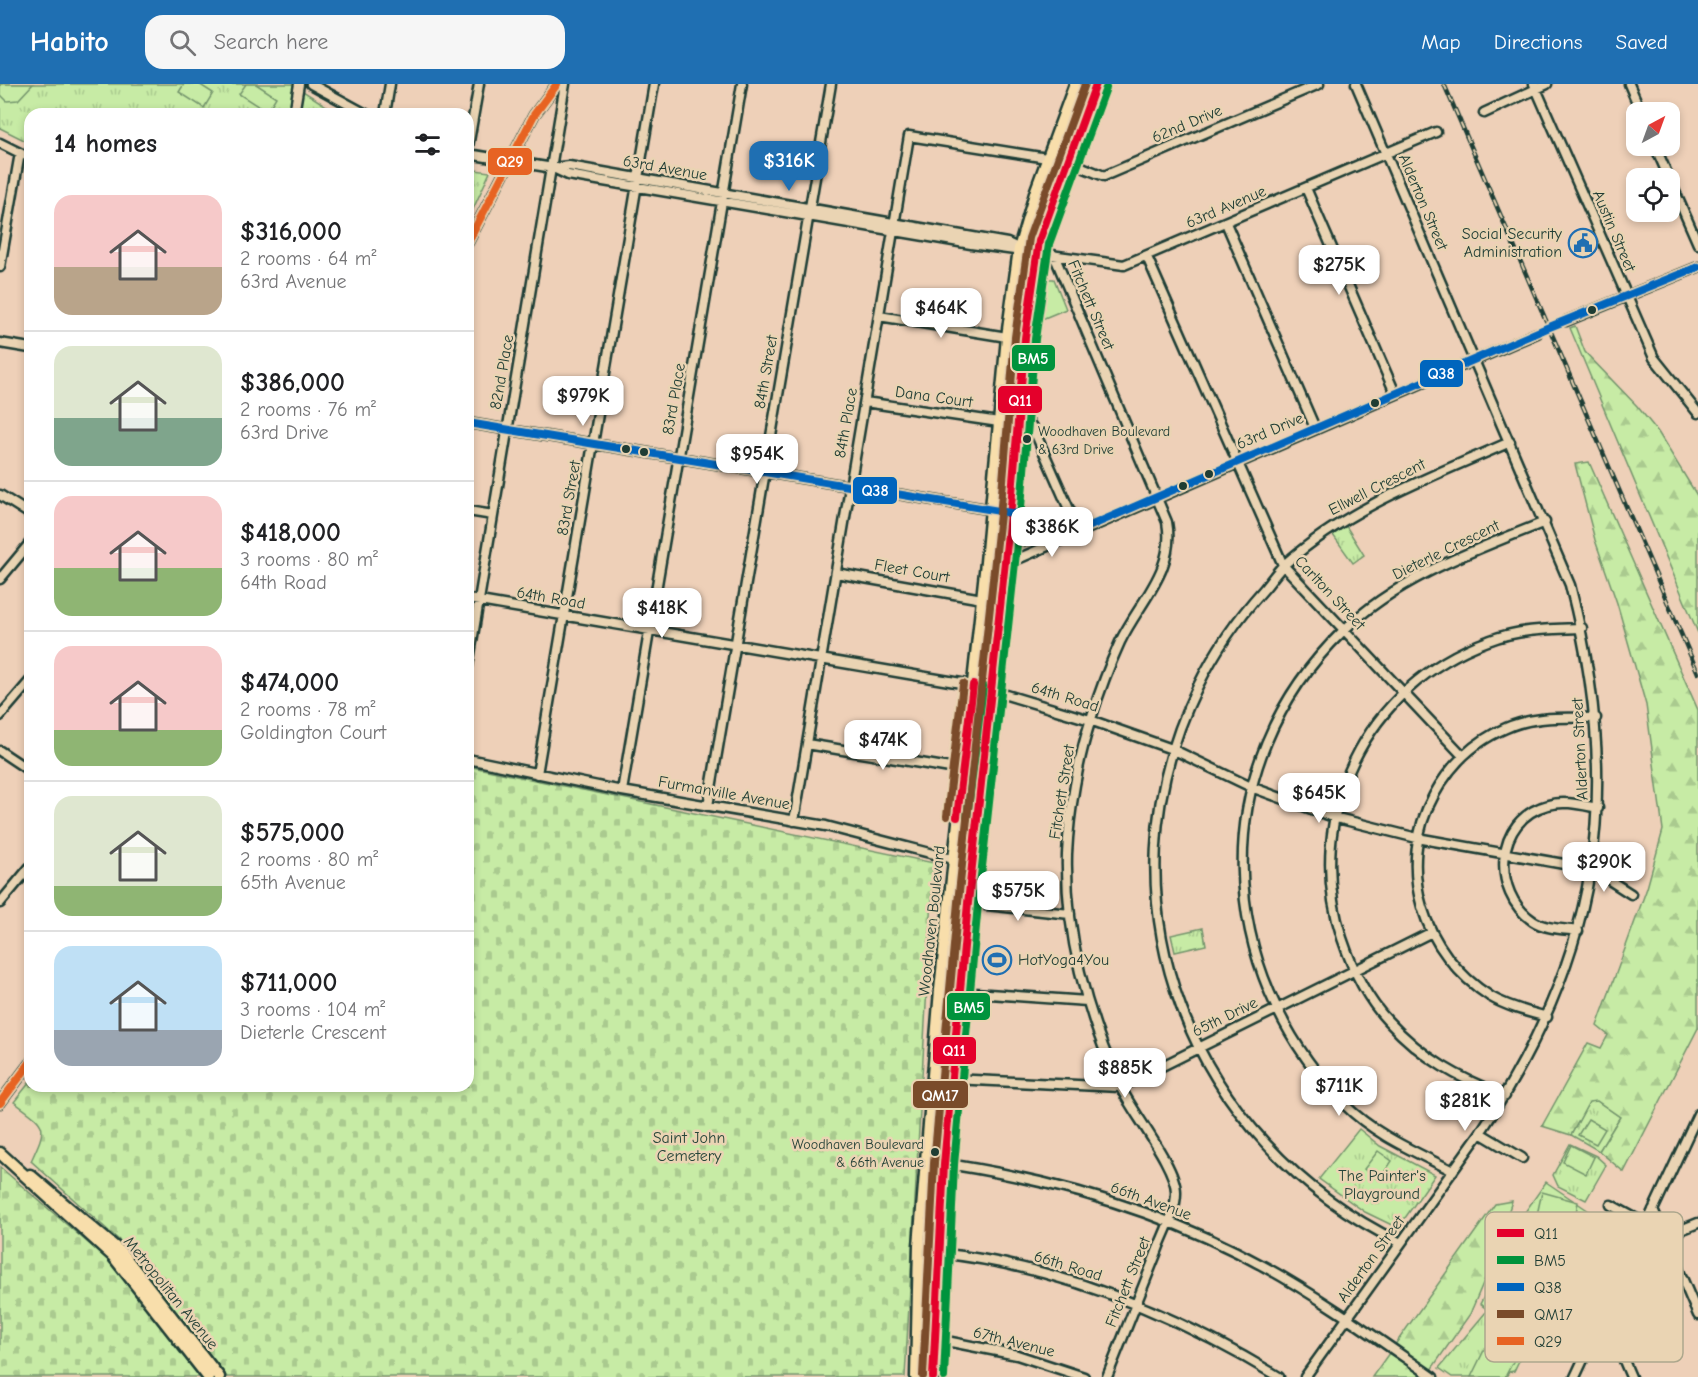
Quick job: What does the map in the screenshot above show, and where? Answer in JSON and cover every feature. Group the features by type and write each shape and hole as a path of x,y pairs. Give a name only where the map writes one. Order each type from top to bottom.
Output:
{"main road":[{"name":"Woodhaven Boulevard","path":"916,1377 919,1246 952,860 973,685 1007,337 1019,249 1047,158 1075,84"},
{"name":"Woodhaven Boulevard","path":"933,1377 944,1164 968,903 993,690 1011,514 1019,407 1037,252 1067,161 1096,84"},
{"name":"Metropolitan Avenue","path":"0,1153 44,1185 121,1252 219,1377"},
{"name":"Metropolitan Avenue","path":"12,1163 37,1189 113,1256 208,1377"}],"street":[{"path":"295,108 299,84"},
{"path":"311,84 355,108"},
{"path":"386,108 390,84"},
{"path":"474,113 479,84"},
{"path":"474,230 534,115 557,84"},
{"name":"82nd Place","path":"474,631 553,168 565,84"},
{"name":"83rd Street","path":"537,774 654,84"},
{"name":"83rd Place","path":"622,790 742,84"},
{"name":"84th Street","path":"708,806 831,84"},
{"name":"62nd Drive","path":"1067,161 1104,176 1319,84"},
{"name":"Alderton Street","path":"1305,1377 1505,1096 1547,1017 1578,931 1592,869 1598,808 1596,718 1582,628 1570,585 1356,84"},
{"path":"1484,113 1535,86 1547,84"},
{"path":"1629,84 1637,102"},
{"name":"Austin Street","path":"1535,86 1654,358 1698,413"},
{"name":"63rd Avenue","path":"474,155 553,168 569,166 638,183 895,227 1007,243 1019,249 1124,265 1436,132"},
{"name":"84th Place","path":"794,821 909,136 1047,158"},
{"path":"0,143 24,155"},
{"path":"0,267 20,153"},
{"path":"1659,156 1698,244"},
{"path":"1306,188 1395,393"},
{"path":"1227,223 1315,428"},
{"name":"Fitchett Street","path":"1054,255 1167,522 1169,537 1158,581 1140,605 1120,642 1090,720 1073,800 1067,854 1070,914 1087,1001 1120,1087 1170,1172 1176,1192 1168,1222 1107,1377"},
{"name":"Carlton Street","path":"1147,257 1283,566 1463,756"},
{"path":"1566,321 1698,267"},
{"path":"879,316 1007,337"},
{"name":"63rd Drive","path":"474,424 1090,526 1537,333"},
{"path":"0,343 24,347"},
{"name":"Dana Court","path":"865,402 999,422"},
{"path":"1019,407 1034,430 1076,525"},
{"name":"Ellwell Crescent","path":"1401,1243 1355,1220 1311,1188 1268,1147 1229,1100 1197,1048 1180,1006 1159,924 1156,861 1160,799 1172,749 1188,706 1231,627 1283,566 1320,534 1356,511 1510,442"},
{"path":"0,495 24,510"},
{"path":"474,512 493,515"},
{"name":"Dieterle Crescent","path":"1453,1171 1374,1128 1346,1106 1311,1065 1275,1009 1257,964 1247,920 1241,875 1251,787 1271,733 1296,685 1344,630 1400,587 1463,555 1545,522"},
{"path":"1005,562 1020,558 1090,526"},
{"path":"0,579 24,550"},
{"name":"Fleet Court","path":"836,573 982,599"},
{"name":"64th Road","path":"474,600 993,690 1090,720 1172,749 1251,787 1333,817 1417,838 1592,869 1631,894"},
{"path":"1505,1096 1458,1077 1419,1052 1386,1019 1353,970 1334,913 1329,859 1333,817 1350,765 1373,728 1403,693 1442,662 1488,640 1531,630 1582,628"},
{"path":"0,716 24,688"},
{"path":"1547,1017 1522,1011 1492,998 1460,972 1430,933 1420,906 1416,880 1417,838 1425,811 1443,778 1463,756 1484,740 1508,727 1544,717 1596,718"},
{"path":"807,744 962,770"},
{"path":"0,751 24,767"},
{"name":"Furmanville Avenue","path":"474,760 622,790 826,826 972,864"},
{"path":"1578,931 1535,922 1516,906 1504,880 1503,855 1507,842 1517,827 1537,810 1547,805 1564,803 1598,808"},
{"path":"0,903 24,874"},
{"path":"968,903 1070,914"},
{"name":"65th Drive","path":"953,1079 1120,1087 1430,933"},
{"path":"960,992 1087,1001"},
{"path":"0,1103 24,1072"},
{"path":"1653,1210 1698,1114"},
{"path":"1480,1133 1522,1158"},
{"name":"66th Avenue","path":"927,1161 1079,1191 1215,1241 1266,1267 1347,1318 1433,1377"},
{"path":"1611,1205 1624,1212"},
{"path":"1683,1229 1698,1223"},
{"name":"66th Road","path":"938,1253 1034,1270 1136,1303 1220,1341 1279,1377"},
{"path":"1683,1281 1698,1315"},
{"name":"67th Avenue","path":"936,1339 1017,1355 1084,1377"},
{"path":"1575,1377 1582,1362"},
{"path":"1625,1362 1631,1377"}],"green space":[{"path":"0,84 292,84 330,108 24,108 24,140 0,128"},
{"path":"0,84 33,84 18,100 7,101 0,94"},
{"path":"184,84 199,84 213,93 204,108 179,92"},
{"path":"246,84 256,84 276,97 269,108 261,108 239,94"},
{"path":"474,170 490,172 474,207"},
{"path":"1048,279 1054,279 1066,309 1042,319"},
{"path":"1575,326 1585,352 1637,406 1658,432 1698,497 1698,633 1570,328"},
{"path":"1589,462 1698,710 1698,1028 1624,1172 1599,1151 1620,1117 1597,1101 1589,1102 1571,1135 1542,1126 1588,1043 1601,1048 1608,1035 1597,1026 1647,888 1663,830 1646,705 1617,603 1595,540 1575,464"},
{"path":"1346,526 1364,555 1353,563 1333,535"},
{"path":"1026,527 1062,532 1023,547"},
{"name":"Saint John Cemetery","path":"474,767 934,863 905,1377 227,1377 121,1242 31,1161 40,1140 41,1127 33,1116 14,1102 24,1090 24,1092 474,1092"},
{"path":"1203,928 1206,945 1175,952 1171,935"},
{"path":"1589,1101 1597,1101 1620,1117 1599,1151 1571,1135"},
{"path":"1588,1119 1605,1129 1596,1144 1578,1135"},
{"name":"The Painter's Playground","path":"1359,1129 1380,1146 1435,1175 1398,1228 1365,1212 1319,1179"},
{"path":"1570,1144 1596,1156 1606,1165 1586,1200 1558,1186 1553,1175"},
{"path":"1571,1145 1594,1157 1586,1174 1563,1162"},
{"path":"1378,1151 1392,1161 1379,1180 1364,1169"},
{"path":"0,1167 110,1262 200,1377 0,1377"},
{"path":"1546,1182 1589,1211 1589,1212 1525,1212"},
{"path":"1542,1192 1578,1202 1576,1212 1538,1212"},
{"path":"1512,1201 1508,1212 1489,1212 1495,1204"},
{"path":"1485,1218 1485,1279 1470,1314 1426,1377 1372,1377"},
{"path":"1485,1295 1485,1308 1480,1304"},
{"path":"1485,1313 1485,1362 1518,1362 1514,1371 1509,1372 1506,1377 1452,1377 1439,1368"},
{"path":"1485,1348 1485,1362 1513,1362 1505,1377 1471,1377"}],"tunnel":[{"path":"1537,333 1566,321"}],"railway":[{"path":"1444,84 1698,673"}],"transit line":[{"name":"Q29","path":"474,230 534,115 557,84"},
{"name":"QM17","path":"923,1376 934,1163 958,902 1001,505 1015,337 1029,238 1085,84"},
{"name":"Q11","path":"933,1377 944,1164 968,903 1011,506 1025,338 1039,241 1096,84"},
{"name":"BM5","path":"944,1377 954,1165 978,904 1021,507 1035,339 1049,244 1106,88"},
{"name":"Q38","path":"474,424 1090,526 1547,328 1698,267"},
{"name":"QM17","path":"947,816 963,684"},
{"name":"Q11","path":"957,817 973,685"},
{"name":"BM5","path":"967,818 983,686"},
{"name":"Q29","path":"0,1103 24,1071"}],"place":[{"name":"Social Security Administration","path":"1583,243"},
{"name":"Woodhaven Boulevard & 63rd Drive","path":"1027,439"},
{"name":"HotYoga4You","path":"997,960"},
{"name":"Woodhaven Boulevard & 66th Avenue","path":"935,1152"}]}
